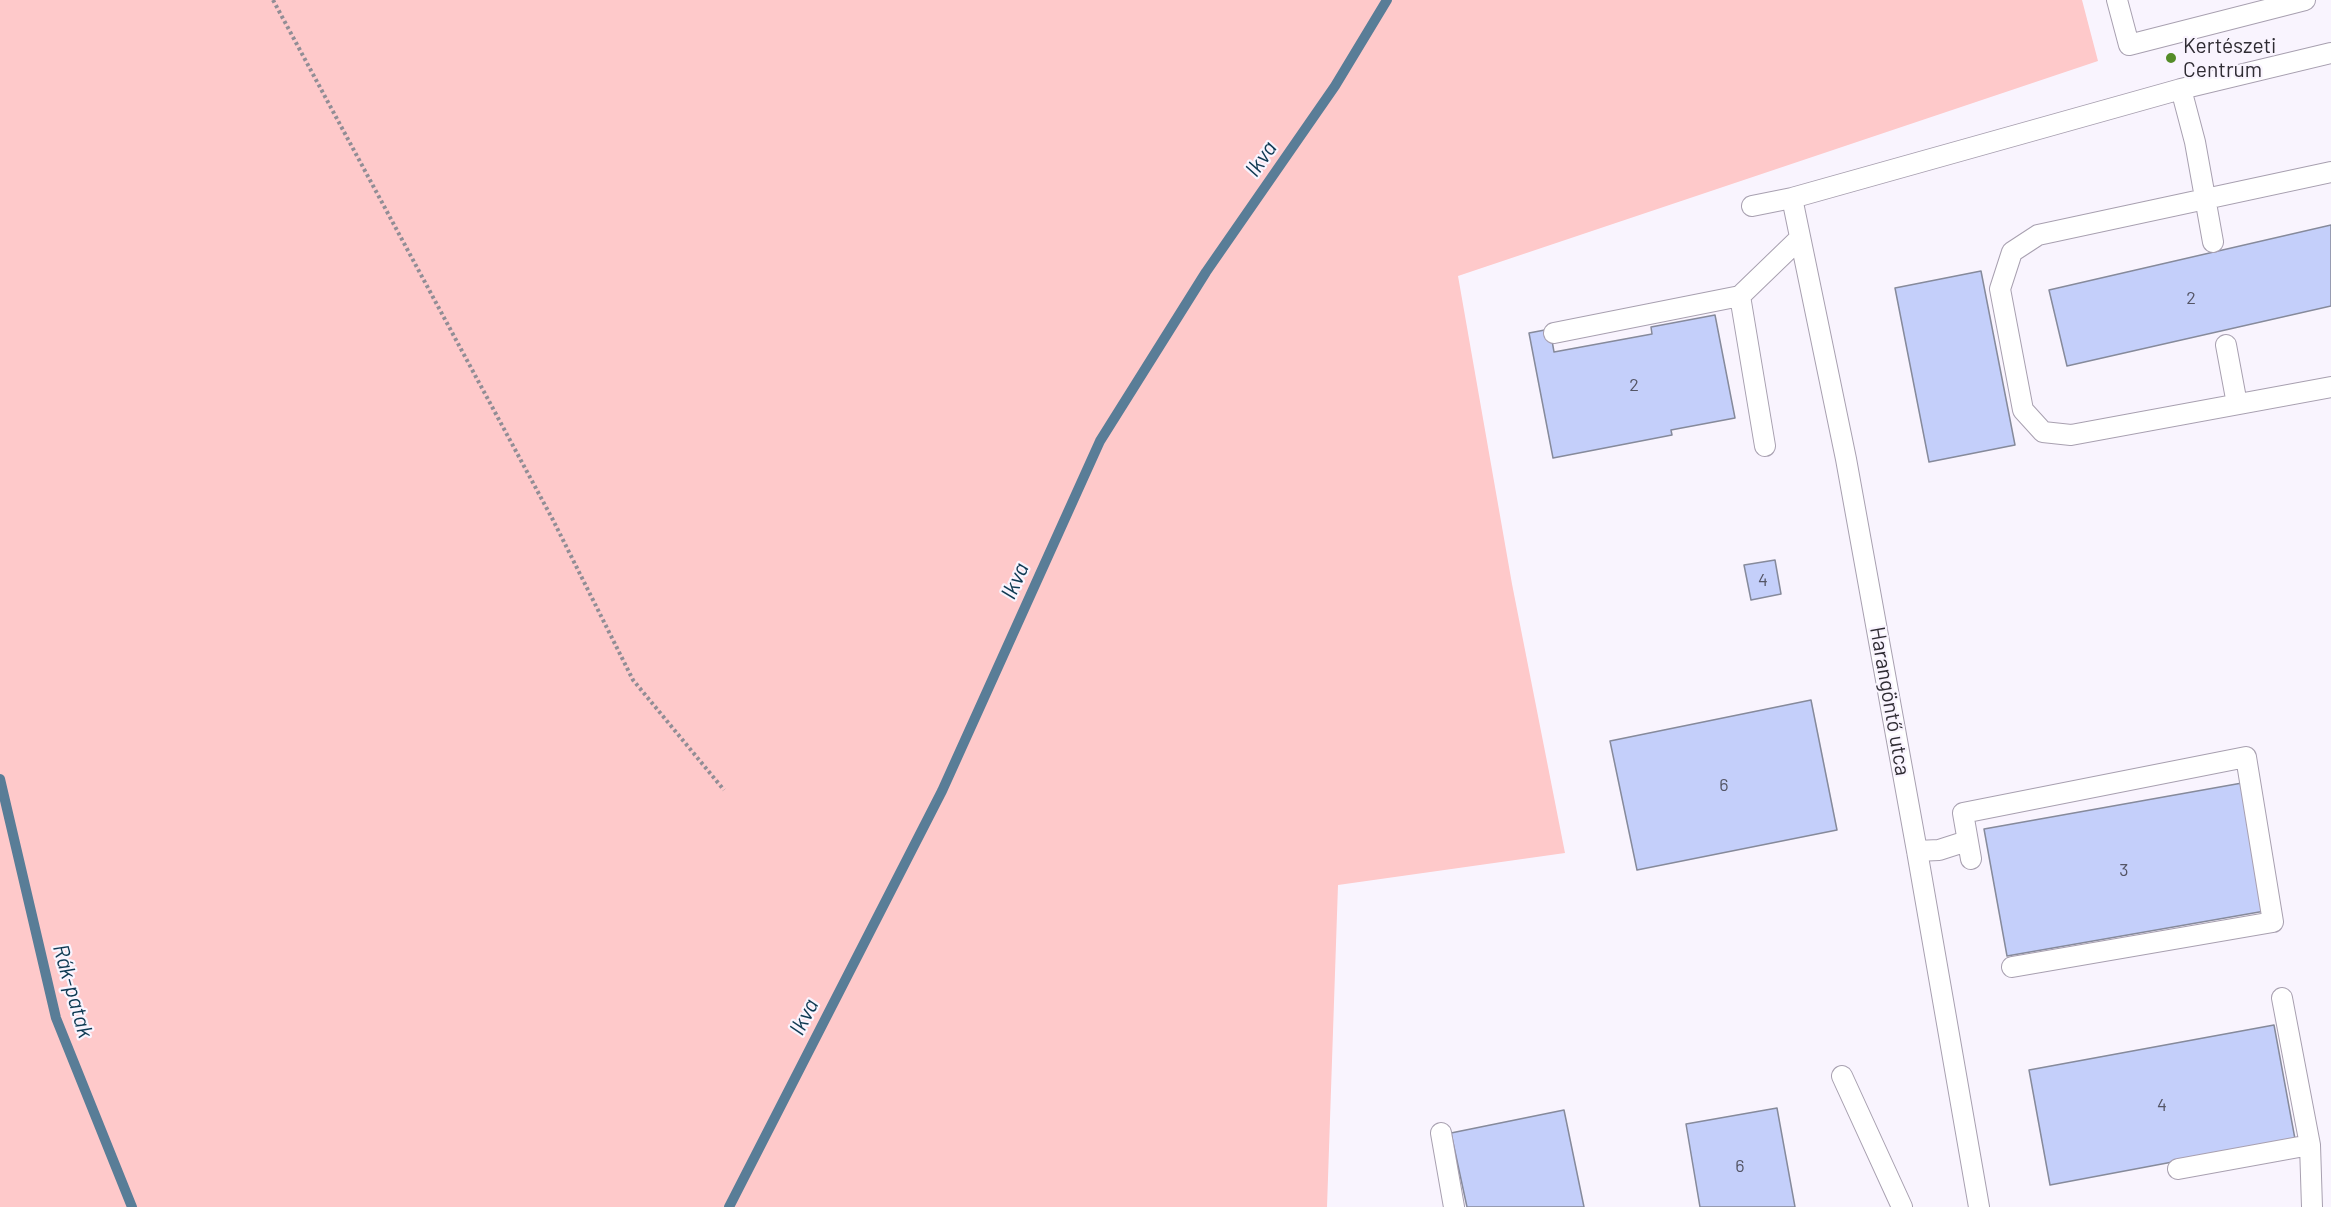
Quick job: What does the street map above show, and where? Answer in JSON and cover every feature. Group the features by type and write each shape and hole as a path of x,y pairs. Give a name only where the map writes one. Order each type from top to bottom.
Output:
{"lane":[{"path":"2117,0 2129,45 2305,0"},
{"path":"1752,206 1792,198 2181,89 2331,53"},
{"path":"2181,89 2195,142 2213,242"},
{"path":"2331,172 2038,235 2012,252 2000,289 2023,410 2043,432 2071,435 2331,387"},
{"name":"Harangöntő utca","path":"1792,198 1846,459 1979,1207"},
{"path":"1554,333 1740,296 1799,239"},
{"path":"1740,296 1766,446"},
{"path":"2226,345 2237,404"},
{"path":"1917,851 1969,850 1963,813 2246,757 2273,922 2012,967"},
{"path":"2282,998 2310,1145 2312,1207"},
{"path":"1842,1076 1902,1207"},
{"path":"1441,1133 1454,1207"},
{"path":"2178,1169 2310,1145"}],"path":[{"path":"273,0 553,520 633,680 724,790"}],"shaded area":[{"path":"0,0 2082,0 2098,61 1458,276 1512,584 1565,853 1338,885 1327,1207 0,1207"}],"building":[{"path":"2331,225 2331,306 2067,366 2049,290"},
{"path":"1981,271 2015,445 1929,462 1895,288"},
{"path":"1715,315 1735,418 1671,430 1672,435 1553,458 1529,333 1550,329 1554,352 1652,334 1651,327"},
{"path":"1775,560 1781,594 1751,600 1744,565"},
{"path":"1811,700 1837,830 1637,870 1610,741"},
{"path":"2242,783 2265,911 2007,956 1984,829"},
{"path":"2274,1025 2295,1139 2050,1185 2029,1070"},
{"path":"1777,1108 1795,1207 1700,1207 1686,1124"},
{"path":"1564,1110 1584,1207 1467,1207 1451,1133"}],"waterway":[{"name":"Ikva","path":"729,1207 942,791 1100,441 1206,272 1335,86 1387,0"},
{"name":"Rák-patak","path":"0,779 56,1018 132,1207"}],"place":[{"name":"Kertészeti Centrum","path":"2171,58"}]}
